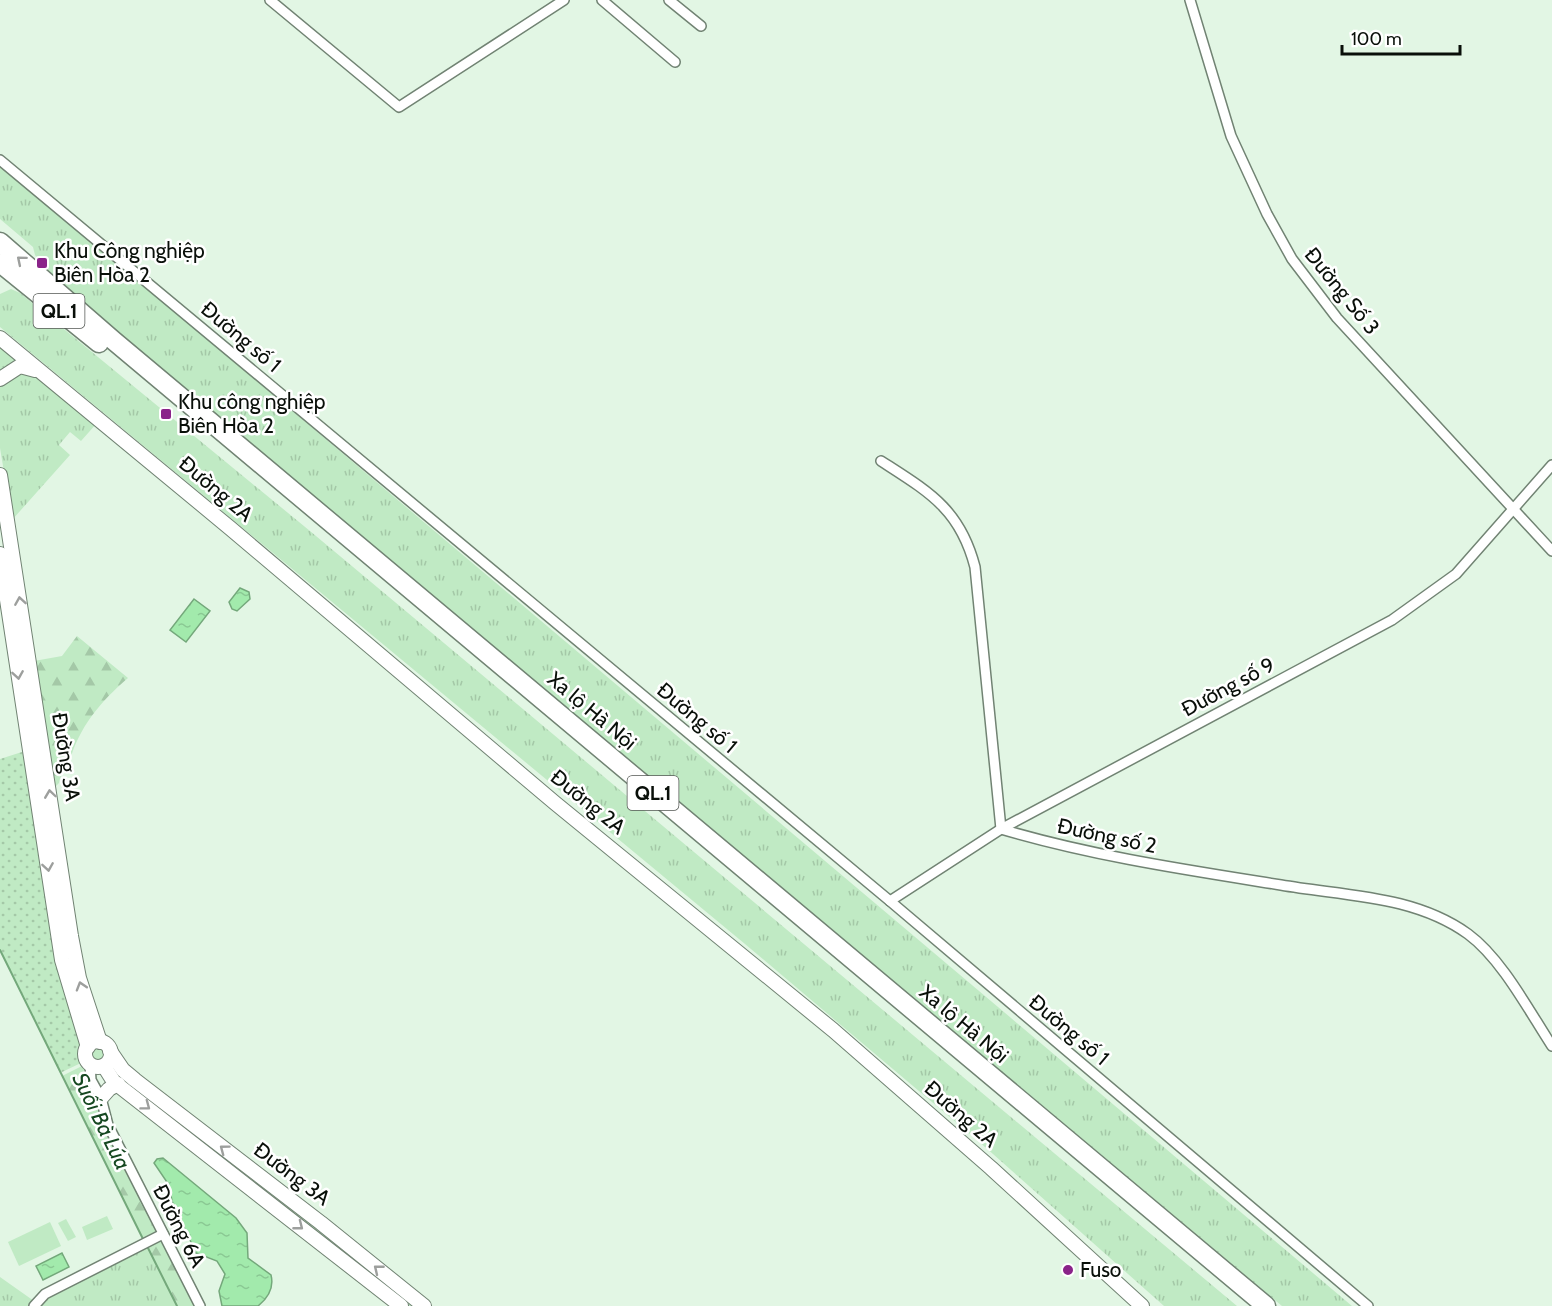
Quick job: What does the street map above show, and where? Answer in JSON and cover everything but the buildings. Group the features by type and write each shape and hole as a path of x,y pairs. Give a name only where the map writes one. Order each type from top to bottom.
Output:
{"highway":[{"name":"Xa lộ Hà Nội","path":"0,242 122,348 1266,1306"},
{"name":"Xa lộ Hà Nội","path":"3,271 348,550 1249,1306"}],"street":[{"path":"270,0 399,107 564,0"},
{"path":"602,0 675,62"},
{"path":"669,0 701,26"},
{"name":"Đường Số 3","path":"1190,0 1205,56 1231,136 1267,214 1292,259 1337,318 1552,551"},
{"name":"Đường số 1","path":"0,160 890,901 1368,1306"},
{"name":"Đường 2A","path":"0,338 555,803 833,1030 984,1161 1142,1306"},
{"path":"0,379 20,366 45,375"},
{"path":"881,461 935,498 954,518 970,547 975,567 1001,829"},
{"name":"Đường số 9","path":"890,901 1001,829 1392,620 1456,574 1552,465"},
{"name":"Đường 3A","path":"0,475 39,765"},
{"name":"Đường 3A","path":"0,554 79,978 99,1046 135,1080 321,1223 423,1306"},
{"name":"Đường số 2","path":"1001,829 1139,861 1384,900 1430,912 1469,935 1490,956 1552,1046"},
{"path":"99,1046 110,1059 98,1067 90,1064 85,1054 99,1046"},
{"name":"Đường 6A","path":"90,1064 91,1080 101,1098 104,1118 159,1236 200,1306"},
{"name":"Đường 3A","path":"104,1065 118,1084 401,1306"},
{"path":"101,1098 109,1089 118,1084"},
{"path":"34,1306 45,1294 159,1236"}],"green space":[{"path":"0,164 1352,1306 1282,1306 50,275 35,255 33,247 0,219"},
{"path":"11,289 20,293 310,531 1237,1306 1164,1306 984,1146 745,944 0,327 0,294"},
{"path":"0,344 25,364 0,375"},
{"path":"30,371 97,423 81,441 70,432 59,445 70,455 12,520 0,448 0,383 9,374"},
{"path":"77,636 128,678 108,696 92,716 78,738 69,763 54,788 34,661 62,656"},
{"path":"25,751 83,1046 83,1062 60,1073 0,950 0,759"},
{"path":"98,1046 104,1048 106,1054 104,1060 98,1062 92,1060 90,1054 92,1048"},
{"path":"113,1063 416,1306 409,1306 118,1079 110,1067"},
{"path":"84,1065 96,1071 102,1119 197,1306 177,1306 62,1076"},
{"path":"107,1216 113,1229 87,1240 82,1227"},
{"path":"66,1219 76,1237 68,1241 58,1223"},
{"path":"50,1222 61,1246 19,1266 8,1242"},
{"path":"146,1245 177,1306 0,1306 0,1277 34,1301"}],"water":[{"path":"240,588 249,592 250,599 237,611 232,609 229,602"},
{"path":"194,599 210,611 186,642 170,630"},
{"path":"163,1158 236,1218 247,1233 248,1258 271,1275 272,1279 269,1292 258,1306 222,1306 219,1291 225,1274 217,1261 196,1253 172,1201 169,1185 154,1163 157,1159"},
{"path":"62,1253 69,1267 43,1280 36,1266"}],"waterway":[{"name":"Suối Bà Lúa","path":"0,950 143,1239"},
{"name":"Suối Bà Lúa","path":"146,1244 177,1306"}],"place":[{"name":"Khu Công nghiệp Biên Hòa 2","path":"42,263"},
{"name":"Khu công nghiệp Biên Hòa 2","path":"166,414"},
{"name":"Fuso","path":"1068,1270"}]}
